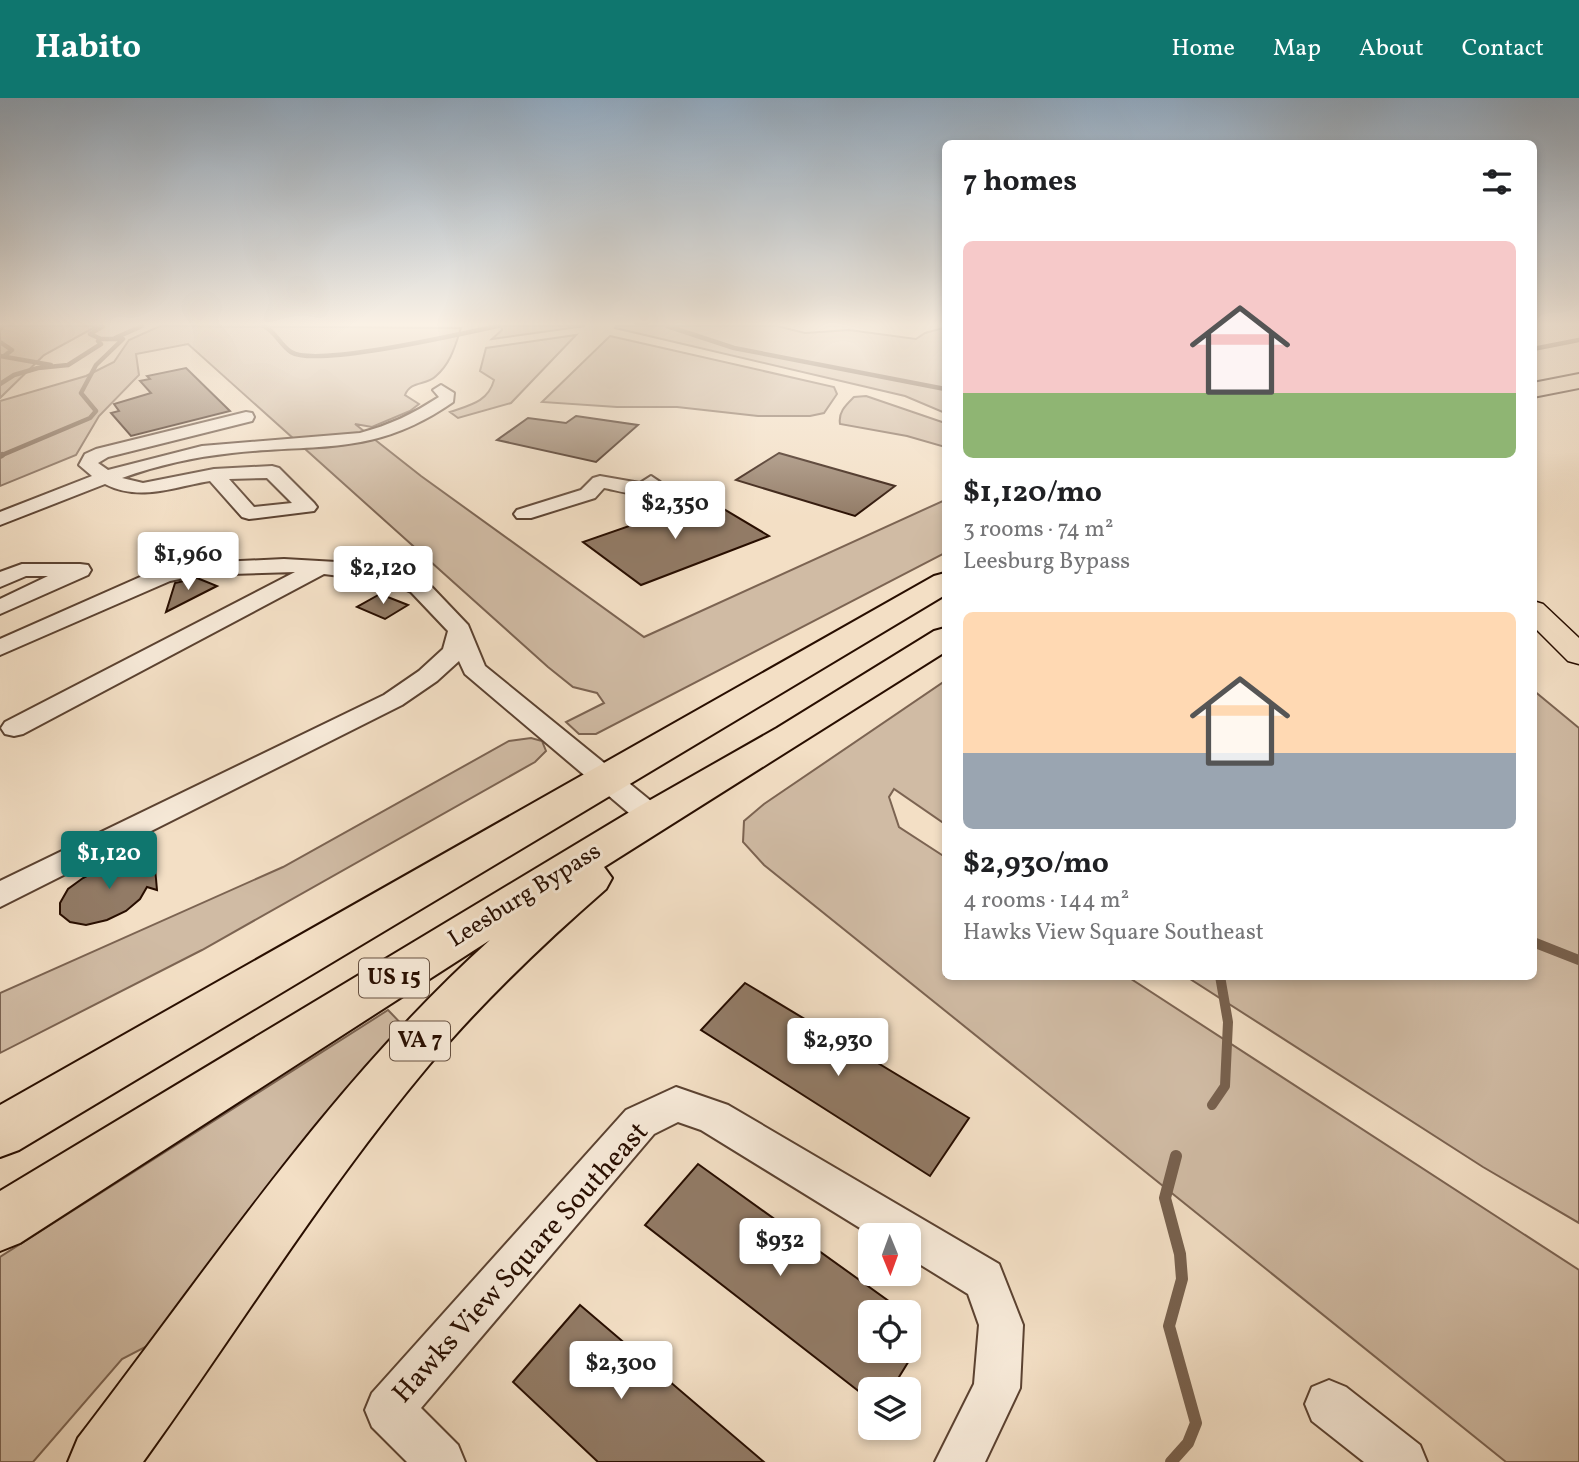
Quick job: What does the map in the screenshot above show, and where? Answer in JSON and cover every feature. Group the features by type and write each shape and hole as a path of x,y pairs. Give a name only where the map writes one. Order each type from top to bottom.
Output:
{"highway":[{"name":"US 15","path":"0,1133 942,584"},
{"name":"Leesburg Bypass","path":"0,1223 942,640"},
{"name":"VA 7","path":"113,1450 308,1179 411,1051 478,979 542,919 607,865 790,736"},
{"path":"0,1108 165,1036"}],"main road":[{"path":"1537,614 1579,655"}],"street":[{"path":"0,519 104,477 202,451 255,445 346,441 377,435 424,417 447,399 446,393 441,390"},
{"path":"215,475 154,489 140,489 104,477 88,465 91,458 246,417"},
{"path":"524,514 588,494 600,482 643,489 651,482"},
{"path":"0,648 164,575 198,569 284,565 381,574 419,587 460,630 474,669 652,817"},
{"path":"5,728 321,567"},
{"path":"0,580 22,570 80,570 0,607"},
{"path":"0,895 393,700 428,676 454,652 460,630"},
{"name":"Hawks View Square Southeast","path":"442,1462 389,1410 640,1122 676,1104 714,1117 985,1279 1001,1325 997,1388 959,1462"},
{"path":"1329,1404 1403,1462"}],"shaded area":[{"path":"0,390 9,390 0,398"},
{"path":"39,390 125,390 99,416 76,455 0,486 0,401"},
{"path":"239,390 408,390 405,395 419,404 410,411 372,427 355,424 421,476 644,637 942,501 942,555 596,734 579,734 566,722 604,703 597,693 573,687"},
{"path":"489,390 524,390 511,403 458,418 450,412 477,402"},
{"path":"555,390 835,390 837,394 824,413 810,416 758,416 677,407 617,407 542,402"},
{"path":"878,390 942,390 942,412 905,396"},
{"path":"866,396 942,422 942,446 907,436 840,424 841,412 854,397"},
{"path":"942,683 942,822 894,789 889,797 899,827 942,855 942,980 1133,980 1579,1270 1579,1462 1506,1462 764,865 743,842 744,821 764,804"},
{"path":"1537,693 1579,728 1579,1223 1483,1167 1192,980 1537,980"},
{"path":"531,738 542,741 546,751 535,762 202,950 0,1053 0,993 283,867 509,741"},
{"path":"388,1010 411,1034 155,1342 122,1359 33,1462 0,1462 0,1257"}],"building":[{"path":"148,390 208,390 230,411 131,436 111,413 119,411 114,404 151,393"},
{"path":"576,416 638,425 596,462 497,440 528,418 566,423"},
{"path":"779,453 895,486 855,516 736,480"},
{"path":"707,499 769,536 641,585 583,542"},
{"path":"197,578 217,586 166,612 175,583"},
{"path":"380,594 408,605 385,619 357,607"},
{"path":"153,845 157,890 147,887 140,899 126,911 107,920 86,925 70,922 60,914 60,903 68,889 102,868 137,860"},
{"path":"745,983 969,1118 930,1176 701,1030"},
{"path":"698,1164 858,1279 858,1286 868,1286 887,1300 858,1300 858,1363 908,1363 899,1377 858,1377 858,1391 645,1225"},
{"path":"580,1305 764,1462 598,1462 513,1382"}],"waterway":[{"path":"2,455 0,456 90,418 96,411 81,393 83,390"},
{"path":"1537,944 1579,960"},
{"path":"1212,1105 1225,1086 1228,1022 1221,980"},
{"path":"1171,1462 1188,1443 1196,1423 1169,1326 1182,1279 1180,1254 1165,1198 1176,1156"}]}
